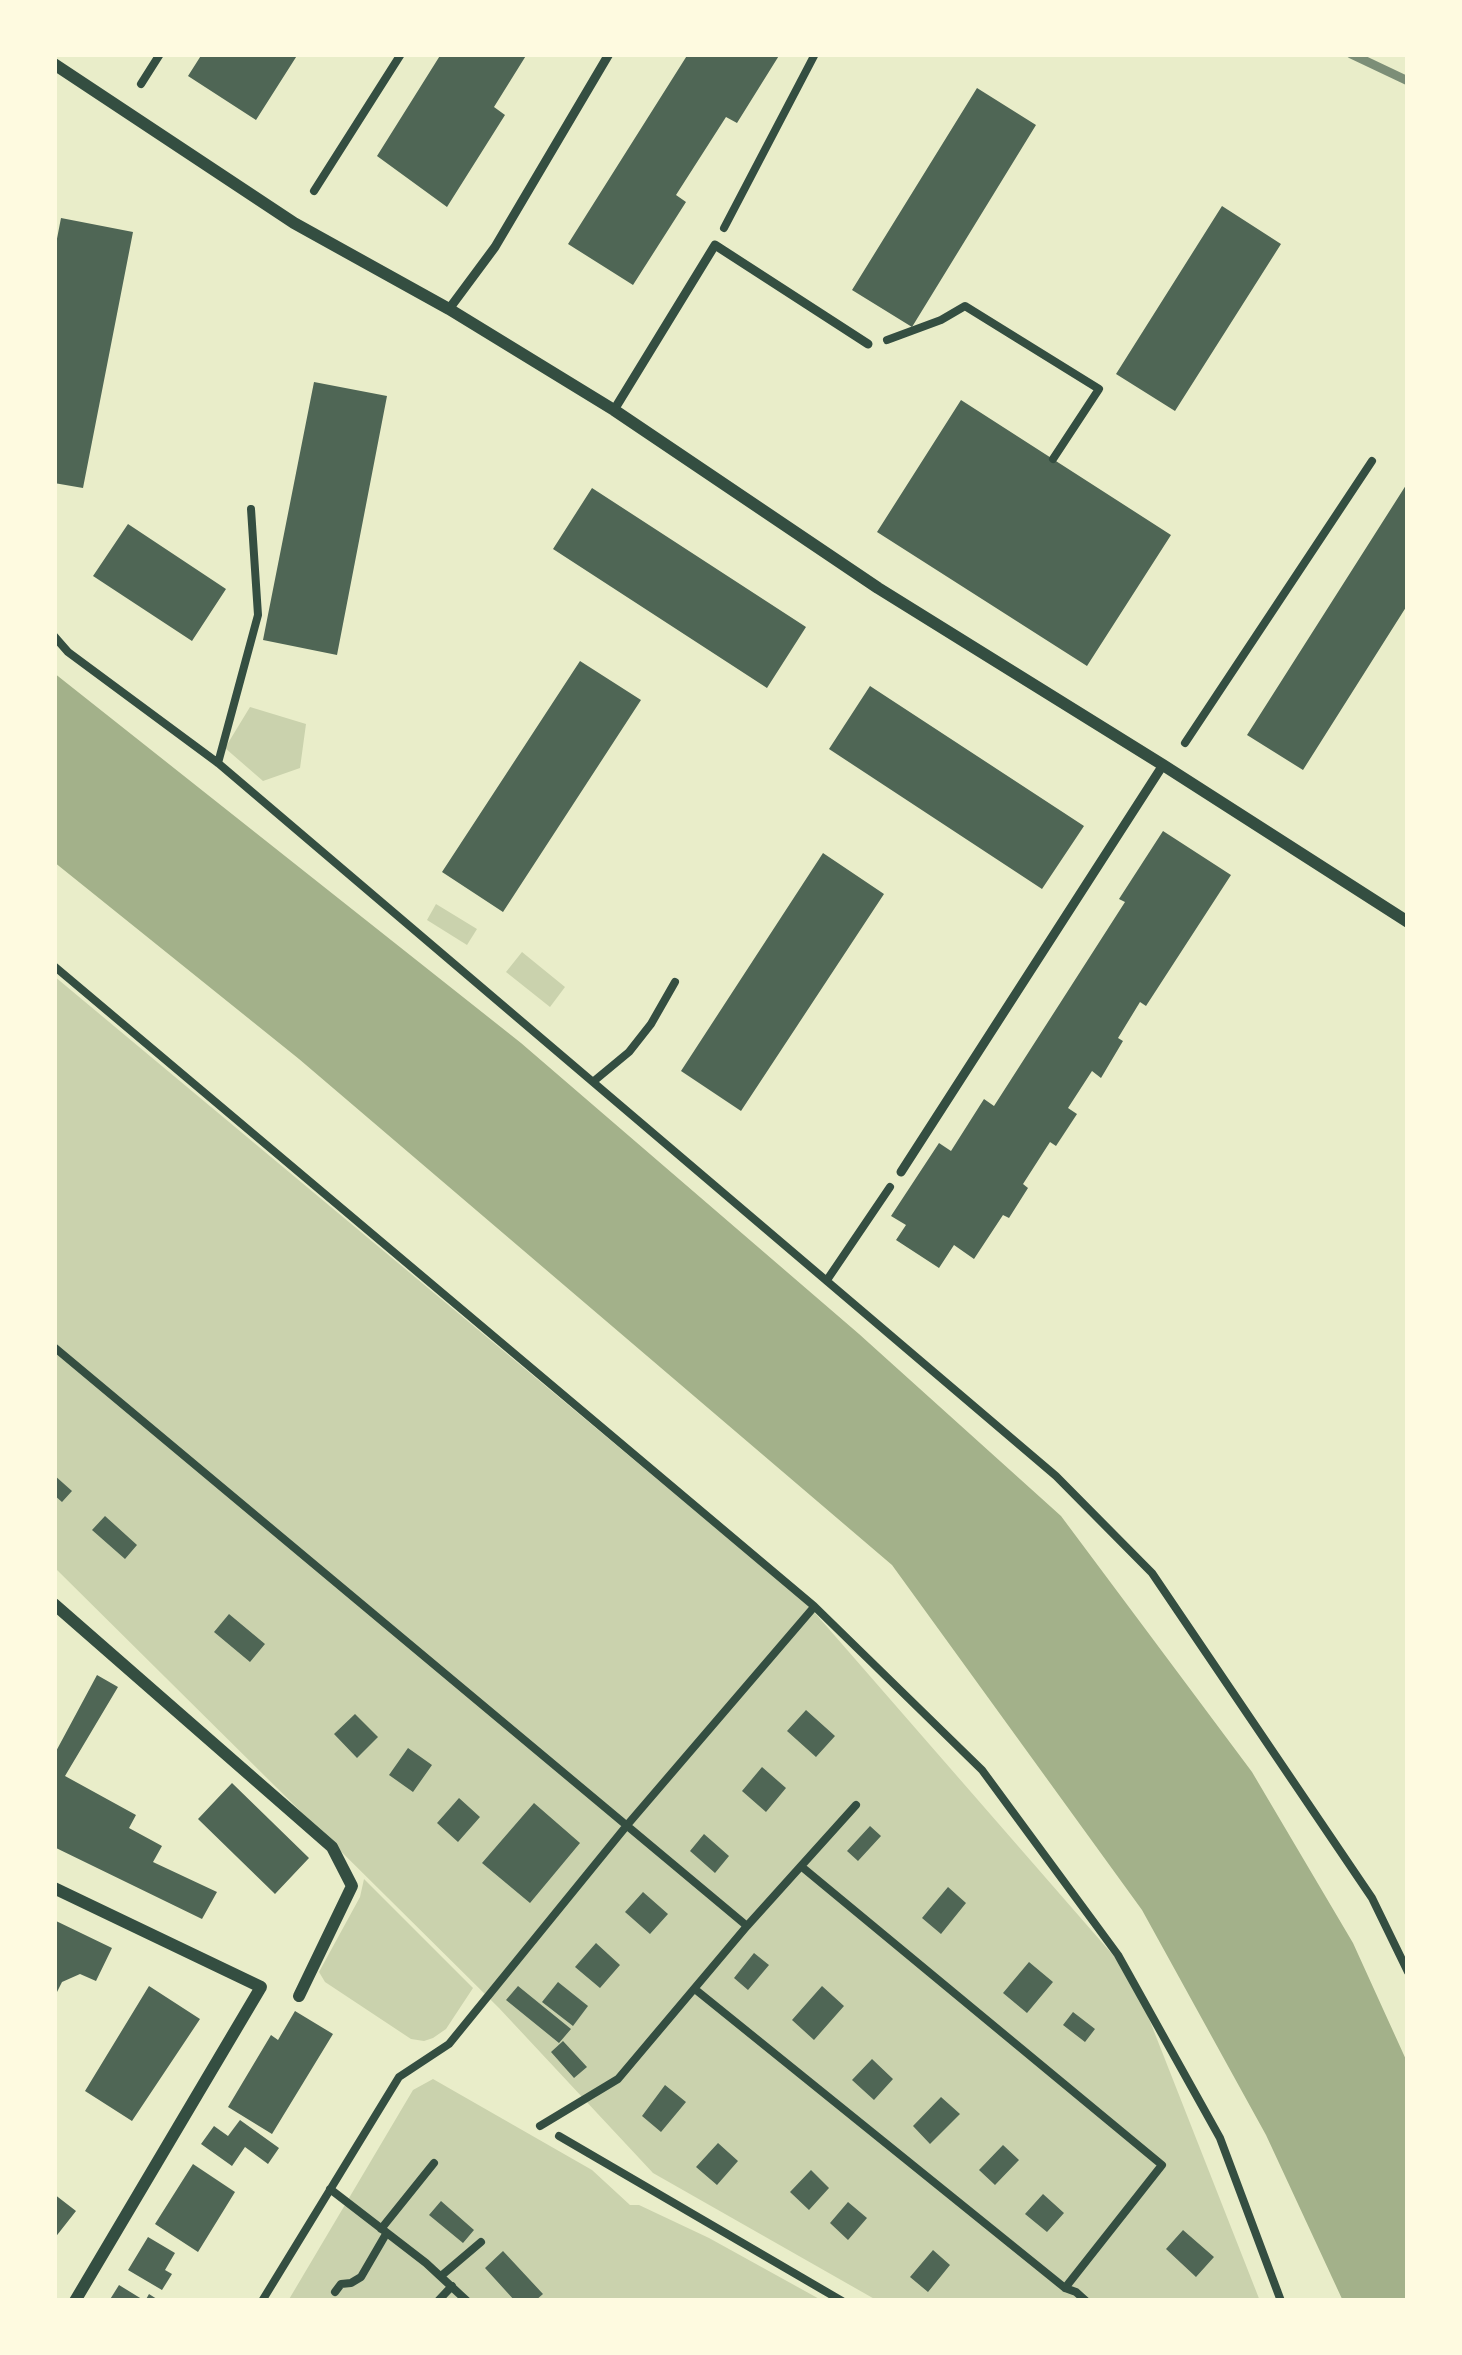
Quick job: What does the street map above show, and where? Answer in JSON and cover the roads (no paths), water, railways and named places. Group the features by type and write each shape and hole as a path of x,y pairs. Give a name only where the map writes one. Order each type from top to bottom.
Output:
{"street":[{"path":"54,64 294,224 449,308 614,410 878,589 1408,922"},
{"path":"54,1604 332,1847 352,1886 299,1996"},
{"path":"54,1888 262,1987 76,2301"}],"lane":[{"path":"449,308 494,247 609,54"},
{"path":"614,410 715,245 868,344"},
{"path":"901,1172 1163,765"}],"railway":[{"path":"1351,54 1408,81"}]}
